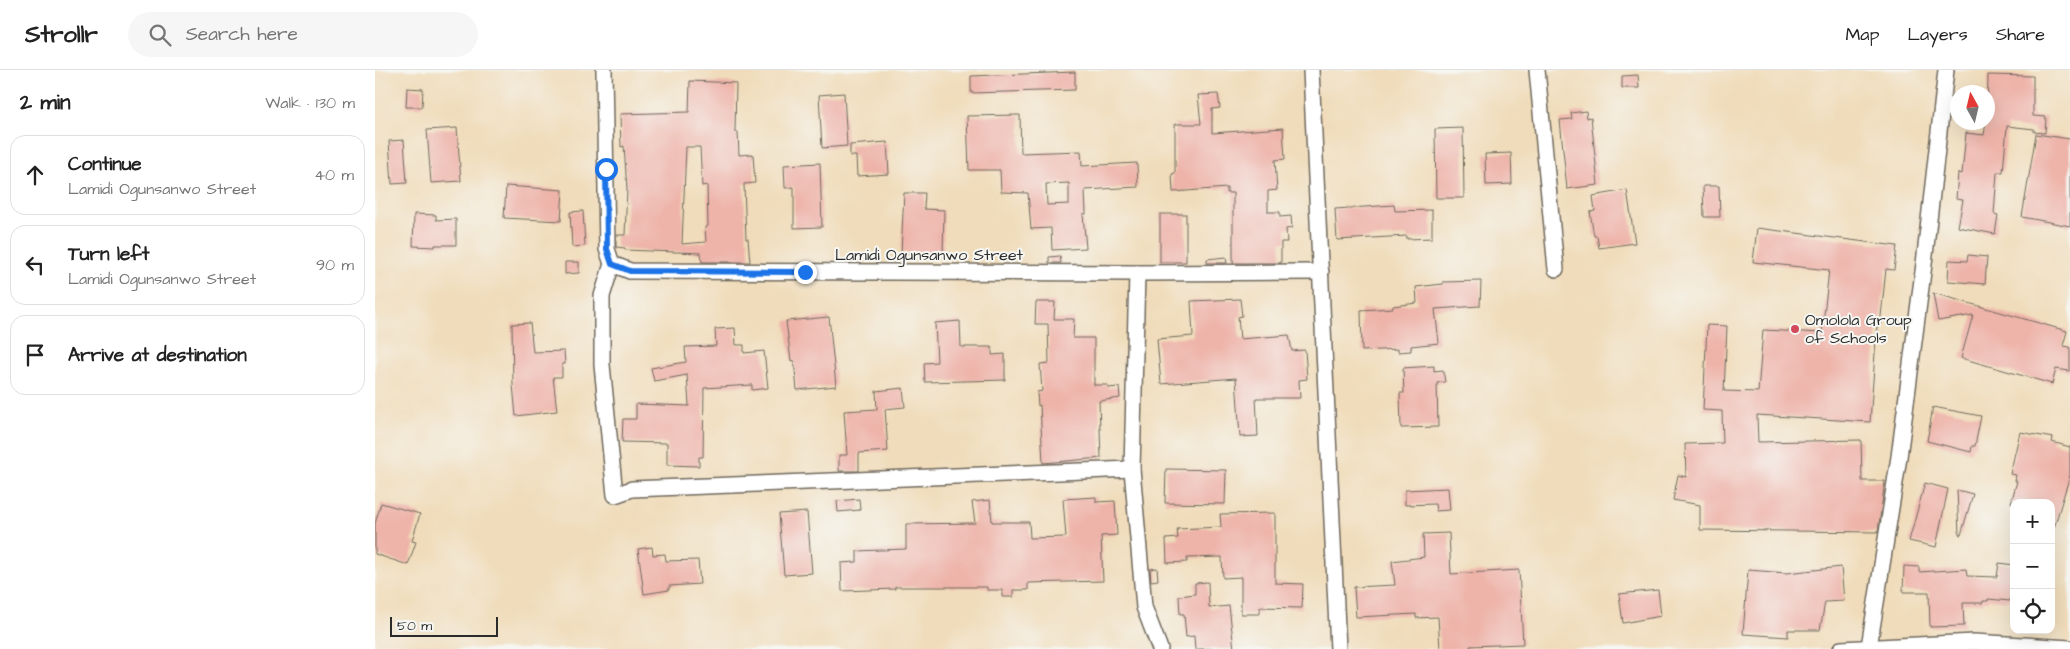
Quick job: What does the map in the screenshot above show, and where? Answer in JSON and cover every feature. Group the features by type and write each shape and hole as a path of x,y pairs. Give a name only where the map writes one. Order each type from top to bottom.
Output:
{"street":[{"path":"604,70 607,249 612,264 602,296 602,365 615,495 632,489 1132,469"},
{"path":"1311,70 1339,649"},
{"path":"1537,70 1556,269"},
{"path":"1869,648 1899,457 1924,264 1946,70"},
{"name":"Lamidi Ogunsanwo Street","path":"612,264 630,271 1321,272"},
{"path":"1137,273 1132,469 1144,607 1160,649"},
{"path":"1841,649 1974,642 2070,648"}],"building":[{"path":"1075,72 1075,90 971,93 971,76"},
{"path":"1638,75 1639,88 1622,88 1622,76"},
{"path":"1988,75 2033,76 2033,116 2046,117 2045,133 2034,132 2034,129 2007,126 2003,172 1997,172 1994,214 1998,215 1995,234 1958,227 1963,200 1956,199 1958,173 1962,174 1966,133 1984,135 1985,130 1995,130 1995,85 1988,85"},
{"path":"690,81 736,83 735,132 738,132 739,155 753,154 755,183 744,184 746,239 748,239 750,262 702,262 701,253 625,250 625,248 616,247 616,235 625,235 627,189 624,146 621,147 620,114 689,112","holes":["686,147 700,147 702,186 707,185 708,226 705,227 706,242 682,244"]},
{"path":"407,88 423,89 422,107 406,107"},
{"path":"844,93 847,146 822,148 819,95"},
{"path":"1218,94 1220,108 1212,109 1212,133 1283,128 1285,159 1275,160 1277,190 1268,191 1268,212 1280,212 1280,217 1291,216 1292,228 1286,229 1287,242 1281,242 1281,263 1233,263 1233,193 1227,193 1227,188 1173,192 1172,174 1175,173 1175,124 1201,124 1198,95"},
{"path":"1586,111 1587,118 1591,117 1598,185 1567,189 1560,120 1572,119 1571,113"},
{"path":"1020,115 1021,153 1081,151 1082,166 1137,163 1138,187 1085,190 1086,214 1083,214 1086,248 1052,250 1051,228 1031,229 1028,193 1001,192 1000,170 969,170 967,116","holes":["1069,183 1069,204 1047,205 1046,184"]},
{"path":"457,128 461,181 431,183 427,130"},
{"path":"1463,128 1464,198 1436,198 1435,129"},
{"path":"2036,134 2070,139 2070,226 2022,217"},
{"path":"404,140 407,183 392,184 389,141"},
{"path":"887,142 889,174 857,176 856,156 850,156 850,145"},
{"path":"1511,153 1512,184 1486,185 1485,154"},
{"path":"820,163 822,227 794,228 794,187 785,188 784,165"},
{"path":"506,186 563,190 561,221 504,218"},
{"path":"1703,186 1719,186 1720,217 1704,217"},
{"path":"1627,190 1635,243 1599,248 1597,236 1594,236 1590,212 1595,211 1593,196"},
{"path":"904,193 925,193 924,209 944,210 943,254 901,253"},
{"path":"1394,205 1395,211 1432,210 1432,238 1407,239 1407,236 1337,240 1335,209"},
{"path":"583,211 585,246 572,247 570,212"},
{"path":"414,214 436,215 436,220 456,219 456,245 435,245 435,247 413,246"},
{"path":"1160,214 1186,214 1186,262 1160,262"},
{"path":"1757,228 1897,246 1894,270 1886,269 1880,326 1877,326 1870,422 1757,415 1758,442 1861,440 1862,481 1885,481 1878,532 1700,530 1700,505 1673,500 1678,475 1686,477 1685,444 1723,443 1722,411 1703,410 1707,325 1727,326 1724,391 1758,392 1763,330 1822,333 1829,270 1753,262"},
{"path":"1968,255 1987,257 1985,284 1948,281 1949,260 1967,261"},
{"path":"1060,256 1061,263 1049,263 1049,257"},
{"path":"1226,257 1227,263 1207,263 1207,259"},
{"path":"565,262 579,262 579,273 565,274"},
{"path":"1481,281 1480,306 1435,309 1439,343 1411,346 1411,351 1398,352 1398,349 1362,351 1361,310 1393,308 1393,306 1417,303 1416,287 1443,284 1443,282"},
{"path":"1933,293 2067,331 2063,346 2070,347 2070,371 2056,369 2052,384 1961,358 1973,315 1938,321"},
{"path":"1240,299 1242,316 1238,317 1240,339 1289,335 1292,351 1305,350 1307,379 1299,380 1300,398 1256,398 1258,436 1240,437 1236,378 1161,384 1157,339 1193,336 1191,301"},
{"path":"1036,302 1055,302 1054,319 1074,319 1073,338 1094,338 1094,385 1108,385 1108,388 1119,387 1120,398 1099,401 1101,458 1043,463 1040,405 1038,406 1037,392 1042,391 1040,364 1049,363 1048,324 1035,324"},
{"path":"829,317 836,386 797,390 794,360 791,361 786,321"},
{"path":"960,321 961,347 992,347 992,355 1005,354 1005,380 925,382 924,363 937,362 935,323"},
{"path":"530,323 533,352 564,351 565,364 562,364 562,377 553,377 557,411 516,416 513,385 512,324"},
{"path":"735,328 736,345 744,345 744,353 764,351 768,388 752,390 752,385 704,388 703,457 699,457 699,466 667,465 667,443 622,442 623,419 636,419 636,404 689,406 687,375 654,381 651,368 686,362 685,347 716,346 715,329"},
{"path":"1434,366 1434,371 1443,370 1445,382 1437,383 1438,427 1401,428 1400,393 1404,393 1403,368"},
{"path":"903,388 905,407 885,409 888,451 859,453 859,471 839,471 839,455 847,455 844,411 877,409 876,391"},
{"path":"1933,407 1981,416 1975,446 1972,446 1971,452 1927,441"},
{"path":"2020,432 2053,438 2052,442 2070,447 2070,475 2055,525 2055,499 2012,499 2017,481 2015,481 2016,475 2010,474"},
{"path":"1166,469 1226,470 1225,504 1165,503"},
{"path":"1925,483 1948,489 1936,547 1909,541"},
{"path":"1448,488 1450,510 1436,511 1435,504 1405,505 1405,490"},
{"path":"1957,490 1973,494 1961,535 1959,534"},
{"path":"1096,497 1096,502 1115,501 1117,535 1101,536 1103,581 1028,583 1028,590 1013,590 1013,597 1002,597 1002,590 987,590 987,587 895,587 895,589 842,591 841,563 857,562 857,551 906,549 906,524 975,523 972,502 990,500 992,522 1029,522 1030,538 1066,537 1063,499"},
{"path":"859,499 860,510 838,512 837,501"},
{"path":"381,503 420,514 412,541 416,542 408,565 375,554 375,524"},
{"path":"807,512 812,573 784,575 779,514"},
{"path":"1275,513 1275,583 1303,584 1302,608 1260,607 1260,614 1241,614 1241,577 1223,578 1222,557 1187,558 1187,562 1167,563 1166,539 1178,538 1177,529 1221,527 1220,514"},
{"path":"1449,533 1451,574 1519,570 1523,644 1470,646 1470,649 1440,649 1438,617 1416,618 1416,614 1356,617 1354,587 1395,585 1392,561 1424,557 1423,534"},
{"path":"652,547 653,555 665,554 666,561 698,560 700,584 669,586 669,590 644,594 638,549"},
{"path":"1999,563 2010,564 2010,601 1988,599 1988,601 1983,601 1983,603 1963,603 1964,626 1930,627 1929,592 1903,592 1904,566 1919,567 1919,572 1966,569 1967,576 1997,577"},
{"path":"1841,567 1844,601 1825,602 1820,630 1788,630 1788,637 1743,634 1748,570 1787,573"},
{"path":"1157,568 1158,580 1151,581 1150,569"},
{"path":"1208,582 1209,608 1229,606 1234,649 1195,649 1194,636 1186,637 1184,614 1180,614 1179,596 1195,594 1195,583"},
{"path":"1658,590 1661,616 1623,623 1619,594"}],"place":[{"name":"Omolola Group of Schools","path":"1795,329"}],"route":[{"path":"606,169 607,249 612,264 630,271 805,272"}]}
